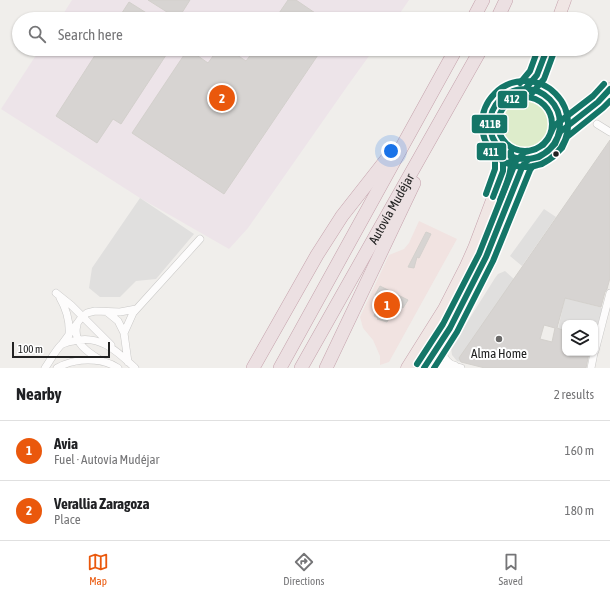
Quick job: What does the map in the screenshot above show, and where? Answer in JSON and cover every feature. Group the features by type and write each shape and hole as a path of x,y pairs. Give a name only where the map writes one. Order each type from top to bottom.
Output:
{"highway":[{"path":"477,12 483,0"},
{"path":"500,12 506,0"},
{"path":"561,12 565,0"},
{"name":"Autovía Mudéjar","path":"280,368 452,56"},
{"path":"326,368 433,143 478,56"},
{"name":"Autovía Mudéjar","path":"301,368 478,56"},
{"path":"526,88 537,75 544,56"},
{"path":"526,88 543,93 556,106 561,123 560,132 555,144 548,151 539,157 520,159 511,157 496,145 489,127 490,117 493,108 507,93 526,88"},
{"path":"560,132 598,102 610,89"},
{"path":"253,368 317,255 342,216 423,111"},
{"path":"407,368 444,309 474,248 503,171 503,152"},
{"path":"424,368 450,328 486,257 523,165 530,159"}],"street":[{"path":"597,124 610,132"},
{"path":"124,333 136,309 200,240"},
{"path":"69,335 69,319 64,306 56,293 71,305 80,320 117,351 134,368"},
{"path":"598,340 610,293"},
{"path":"45,368 80,320 92,311 120,312 136,309"},
{"path":"104,311 118,321 124,333 128,362"},
{"path":"80,320 76,331 78,340 84,349 102,361 118,368"},
{"path":"62,345 84,339 96,341 117,351"},
{"path":"442,339 441,346 444,357 448,362 456,367"},
{"path":"591,368 594,356"},
{"path":"57,368 83,361 102,361"},
{"path":"434,368 437,366 456,367"}],"shaded area":[{"path":"72,0 409,0 401,12 64,12"},
{"path":"35,56 369,56 248,228 229,249 140,198 1,109"},
{"path":"140,198 194,234 156,279 136,281 120,297 100,297 89,288 92,268"},
{"path":"544,209 556,217 522,266 510,256"},
{"path":"419,221 457,239 389,362 380,365 380,356 373,340 363,328 360,317 389,255 404,249 409,243"},
{"path":"505,271 514,279 461,362 457,361 452,355 451,348 495,278 498,274"},
{"path":"565,298 603,308 598,327 598,320 562,320 562,330 558,329"}],"green space":[{"path":"526,94 543,99 551,107 556,124 551,141 543,149 526,154 509,149 501,141 496,124 501,107 509,99"},
{"path":"513,163 517,164 504,201 471,280 421,368 411,368 496,205"}],"building":[{"path":"148,0 190,0 182,12 167,12"},
{"path":"288,0 296,0 314,12 280,12"},
{"path":"129,2 145,12 123,12"},
{"path":"95,56 165,56 121,124 113,119 97,143 56,116"},
{"path":"183,56 198,56 208,63 213,56 238,56 246,61 250,56 317,56 224,194 132,133"},
{"path":"610,140 610,278 607,289 601,307 565,298 557,328 562,330 562,356 588,356 586,368 485,368 461,362 459,358","holes":["544,325 555,328 552,342 540,339"]},
{"path":"426,232 431,234 419,258 417,257 414,268 408,267"},
{"path":"380,286 408,300 403,308 396,305 387,322 377,319 378,318 374,316 382,298 375,295"}],"transit line":[{"name":"412","path":"520,83 530,71 535,56"},
{"name":"411B","path":"526,88 537,75 544,56"},
{"name":"411","path":"532,93 544,79 553,56"},
{"name":"411","path":"517,81 533,81 542,84 556,93 565,107 568,116 568,124 568,132 565,141 556,155 542,164 533,167 517,167 501,160 494,155 489,148 482,132 482,116 489,100 494,93 501,88 517,81"},
{"name":"412","path":"417,364 443,324 479,254 516,161 525,152 543,145 548,139 554,126 593,96 604,84"},
{"name":"411B","path":"518,89 532,89 545,95 554,104 558,110 560,124 558,138 550,149 539,157 532,159 518,159 511,157 500,149 492,138 490,131 490,117 492,110 500,99 511,91 518,89"},
{"name":"411B","path":"424,368 450,328 486,257 523,165 529,159 539,157 548,151 555,144 560,132 598,102 610,89"},
{"name":"412","path":"520,97 530,97 540,101 548,109 552,119 552,124 552,129 548,139 540,147 530,151 520,151 510,147 502,139 498,129 498,119 502,109 510,101 520,97"},
{"name":"411","path":"434,368 457,332 493,261 530,170 533,166 542,164 553,157 562,148 567,137 610,101"},
{"name":"411","path":"500,200 510,171 511,151"},
{"name":"411B","path":"493,197 503,171 503,152"},
{"name":"412","path":"486,194 495,169 495,153"}],"place":[{"name":"Verallia Zaragoza","path":"222,98"},
{"name":"Avia","path":"387,305"},
{"name":"Alma Home","path":"499,339"}]}
